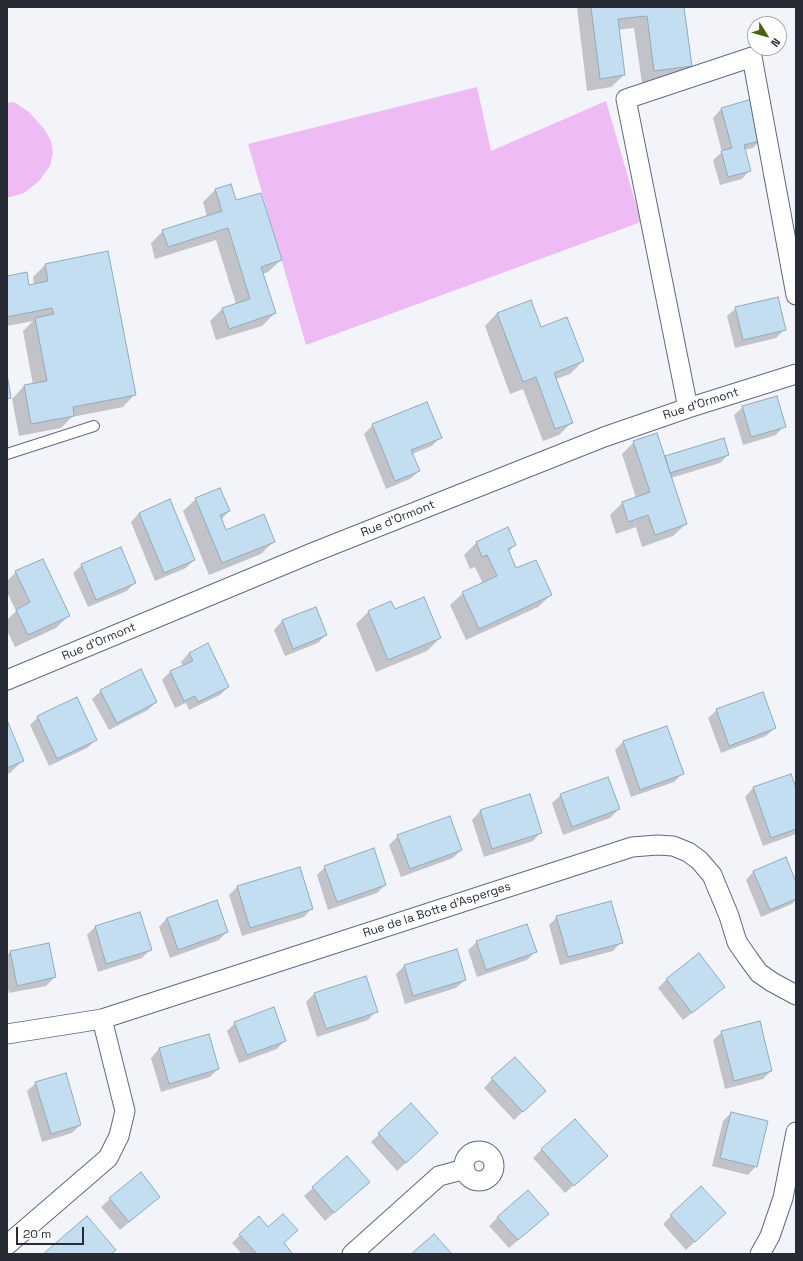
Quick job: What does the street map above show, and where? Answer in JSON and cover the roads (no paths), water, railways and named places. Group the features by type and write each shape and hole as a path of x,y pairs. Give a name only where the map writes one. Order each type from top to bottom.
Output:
{"street":[{"path":"688,408 626,99 752,56 796,296"},
{"name":"Rue d'Ormont","path":"7,680 312,553 604,437 688,408 796,374"},
{"name":"Rue de la Botte d'Asperges","path":"7,1034 102,1019 632,847 657,845 673,846 688,852 699,860 712,875 738,942 748,958 759,973 765,978 796,995"},
{"path":"7,1245 108,1158 119,1136 125,1111 102,1019"},
{"path":"760,1254 770,1236 783,1198 796,1132"},
{"path":"352,1254 439,1176 465,1169"}],"lane":[{"path":"7,454 94,426"}]}
